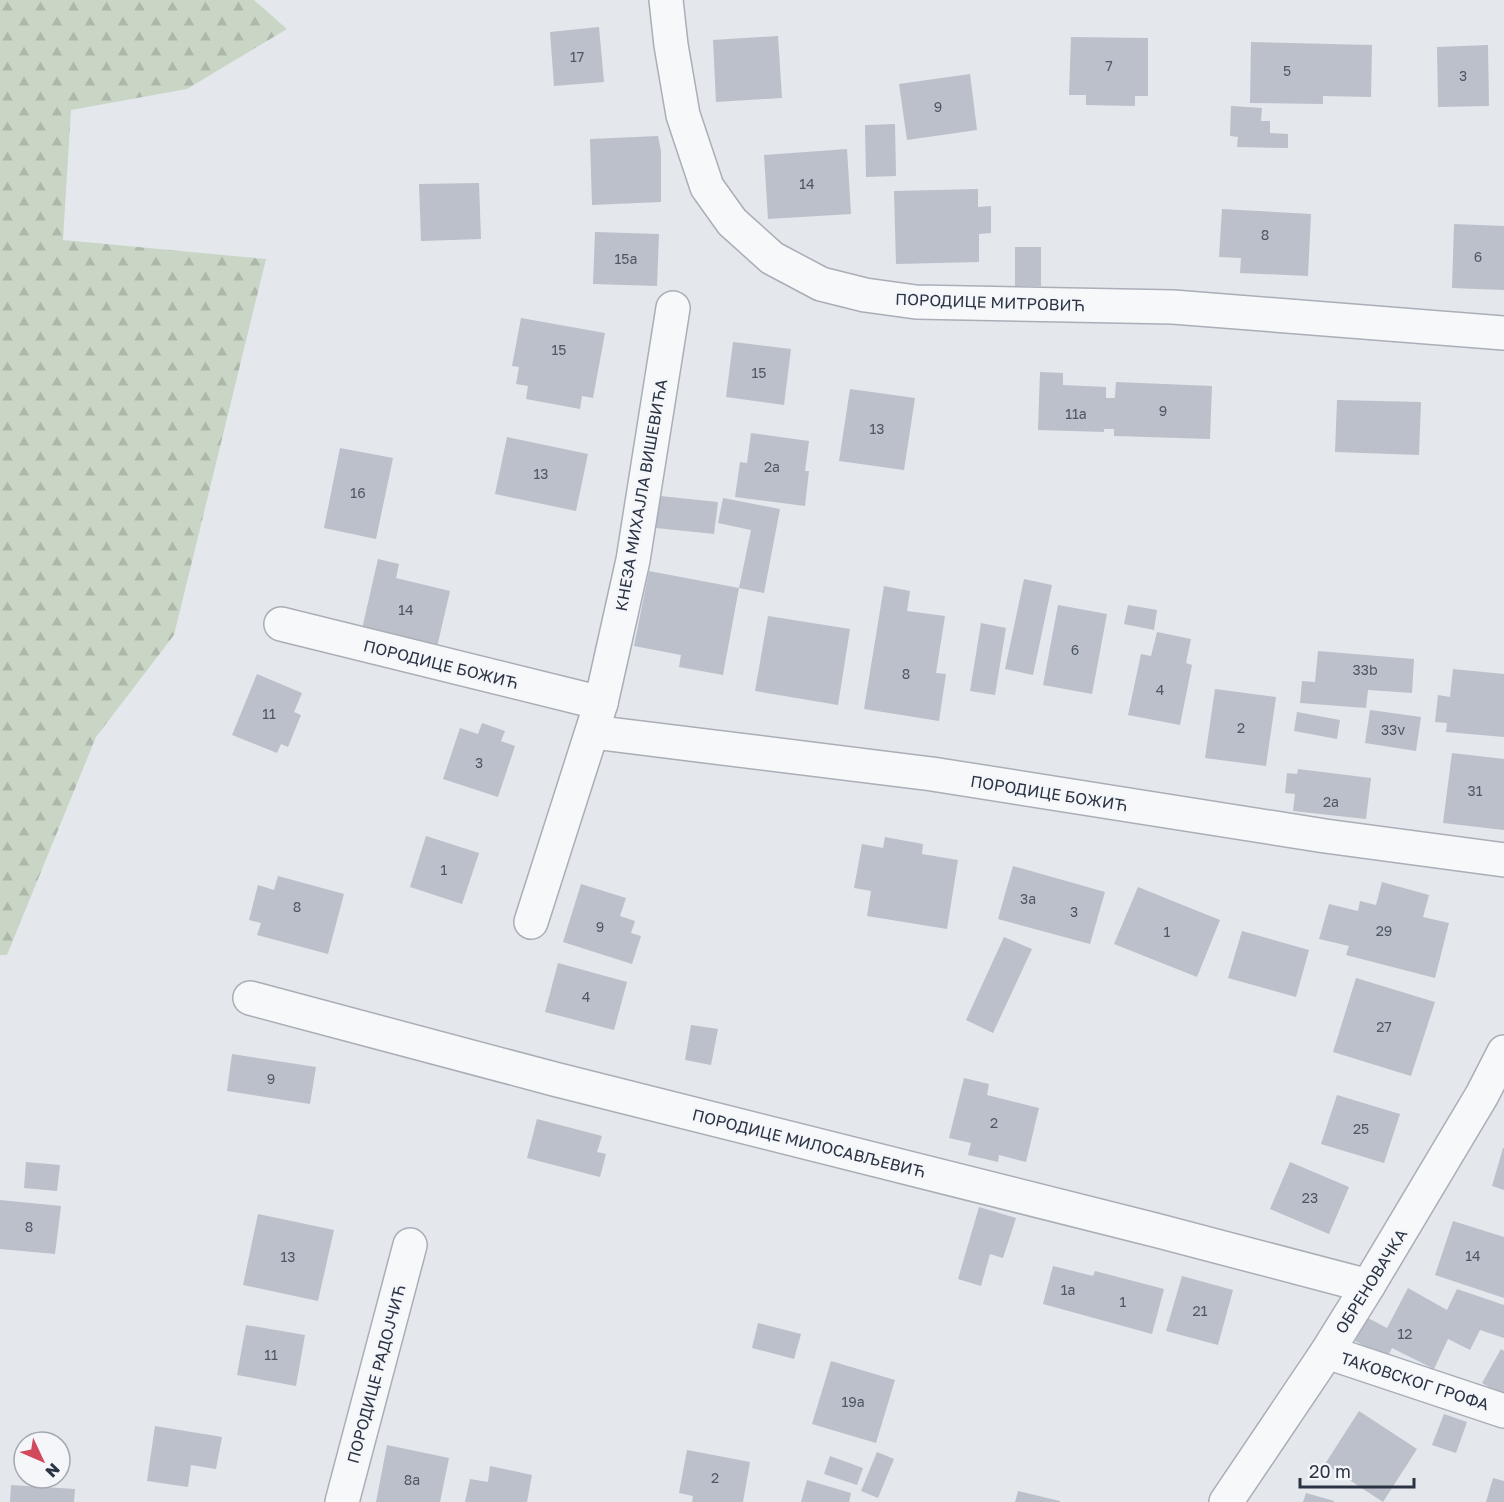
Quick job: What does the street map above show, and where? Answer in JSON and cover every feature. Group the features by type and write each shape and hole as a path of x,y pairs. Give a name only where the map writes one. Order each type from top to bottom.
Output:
{"street":[{"name":"ПОРОДИЦЕ МИТРОВИЋ","path":"666,0 682,115 707,188 732,222 772,258 821,284 865,295 916,302 1173,308 1504,333"},
{"name":"КНЕЗА МИХАЈЛА ВИШЕВИЋА","path":"531,922 597,717 633,560 673,308"},
{"name":"ПОРОДИЦЕ БОЖИЋ","path":"281,624 597,717 932,774 1325,836 1504,860"},
{"name":"ПОРОДИЦЕ МИЛОСАВЉЕВИЋ","path":"250,998 554,1079 1144,1227 1368,1286"},
{"name":"ОБРЕНОВАЧКА","path":"1226,1502 1368,1286 1482,1095 1504,1052"},
{"name":"ПОРОДИЦЕ РАДОЈЧИЋ","path":"342,1502 410,1245"},
{"name":"ТАКОВСКОГ ГРОФА","path":"1326,1352 1504,1411"}],"green space":[{"path":"0,0 254,0 287,29 187,89 71,110 63,240 266,259 174,635 96,737 7,955 0,955"}],"building":[{"path":"599,27 604,82 554,86 550,32"},
{"path":"778,36 782,98 716,102 713,40"},
{"path":"1071,37 1148,38 1148,96 1135,96 1135,106 1086,105 1086,95 1069,95"},
{"path":"1251,42 1372,45 1371,97 1323,96 1323,104 1250,103"},
{"path":"1488,45 1489,106 1438,107 1437,47"},
{"path":"970,74 977,130 907,140 899,84"},
{"path":"1231,106 1262,108 1261,121 1270,121 1270,133 1288,134 1288,148 1237,147 1238,137 1230,136"},
{"path":"895,124 896,176 866,177 865,125"},
{"path":"658,136 661,151 661,202 592,205 590,139"},
{"path":"847,149 851,214 768,219 764,155"},
{"path":"479,183 481,239 421,241 419,184"},
{"path":"978,189 978,207 991,206 991,233 979,234 979,262 896,264 894,191"},
{"path":"1222,209 1311,214 1308,276 1240,273 1241,258 1219,257"},
{"path":"1454,224 1504,226 1504,290 1452,288"},
{"path":"595,232 659,234 657,286 593,284"},
{"path":"1015,247 1041,247 1041,286 1015,286"},
{"path":"521,318 605,333 593,398 582,396 580,409 526,399 528,386 516,384 519,367 512,366"},
{"path":"733,342 791,349 784,405 726,397"},
{"path":"1040,372 1063,373 1063,385 1106,387 1106,398 1115,398 1116,382 1212,386 1210,439 1114,436 1114,429 1104,429 1104,432 1038,430"},
{"path":"850,389 915,398 904,470 839,461"},
{"path":"1337,400 1421,402 1419,455 1335,452"},
{"path":"751,433 809,441 805,471 809,471 805,506 735,497 740,462 747,463"},
{"path":"507,437 588,454 576,511 495,494"},
{"path":"340,448 393,458 376,539 324,528"},
{"path":"660,496 718,502 714,534 656,528"},
{"path":"723,498 780,509 764,593 739,588 751,530 718,523"},
{"path":"378,559 399,564 396,578 450,591 437,647 362,629"},
{"path":"649,571 739,588 723,675 679,667 681,655 634,646"},
{"path":"1024,579 1052,585 1033,675 1005,669"},
{"path":"884,586 910,591 907,611 945,616 936,673 946,674 939,721 864,709"},
{"path":"1058,605 1107,614 1092,694 1043,685"},
{"path":"1128,605 1157,610 1154,630 1124,624"},
{"path":"768,616 850,629 838,705 755,691"},
{"path":"981,623 1006,628 995,695 970,691"},
{"path":"1157,632 1191,639 1186,663 1192,665 1180,725 1128,715 1141,654 1151,656"},
{"path":"1318,651 1414,659 1412,693 1368,690 1366,708 1300,703 1302,681 1315,682"},
{"path":"1453,669 1504,674 1504,737 1446,732 1447,723 1435,722 1438,695 1450,697"},
{"path":"257,674 302,693 294,712 301,715 288,747 281,744 277,753 232,735"},
{"path":"1215,689 1276,697 1266,766 1205,758"},
{"path":"1370,710 1421,717 1416,751 1365,743"},
{"path":"1297,712 1340,720 1337,739 1294,731"},
{"path":"482,723 505,731 501,741 515,746 498,797 443,779 460,728 478,734"},
{"path":"1452,753 1504,759 1504,830 1443,823"},
{"path":"1298,769 1371,778 1366,819 1293,811 1295,794 1285,793 1287,773 1297,774"},
{"path":"426,836 479,853 462,904 410,887"},
{"path":"885,837 923,844 922,854 958,860 947,929 867,916 871,891 854,888 862,844 883,848"},
{"path":"1013,866 1105,892 1090,944 998,919"},
{"path":"278,876 344,894 328,954 257,935 261,923 249,920 258,885 274,890"},
{"path":"1382,882 1429,895 1423,917 1449,923 1435,978 1346,955 1349,946 1319,939 1329,904 1358,911 1360,901 1376,905"},
{"path":"581,884 626,898 620,916 635,921 631,933 641,936 632,964 563,942"},
{"path":"1138,887 1220,920 1197,977 1114,944"},
{"path":"1242,931 1309,950 1296,997 1228,978"},
{"path":"1004,937 1032,949 993,1033 966,1020"},
{"path":"558,963 627,982 614,1030 545,1012"},
{"path":"1356,978 1435,1002 1411,1076 1333,1052"},
{"path":"691,1025 718,1029 711,1065 685,1060"},
{"path":"232,1054 316,1067 310,1104 227,1091"},
{"path":"964,1078 989,1084 987,1095 1039,1108 1026,1162 999,1155 998,1162 968,1155 971,1143 949,1138"},
{"path":"1337,1095 1400,1114 1384,1163 1321,1144"},
{"path":"537,1119 602,1136 597,1152 606,1154 600,1177 527,1158"},
{"path":"1504,1148 1504,1190 1492,1186"},
{"path":"26,1162 60,1165 57,1191 24,1188"},
{"path":"1290,1162 1349,1187 1329,1234 1270,1209"},
{"path":"0,1200 61,1206 55,1254 0,1249"},
{"path":"979,1207 1016,1218 1003,1258 990,1254 981,1286 958,1279"},
{"path":"258,1214 334,1230 318,1301 243,1285"},
{"path":"1453,1221 1504,1237 1504,1298 1435,1275"},
{"path":"1053,1266 1093,1276 1095,1271 1164,1289 1152,1334 1043,1304"},
{"path":"1182,1276 1233,1290 1218,1345 1166,1331"},
{"path":"1408,1288 1447,1310 1457,1289 1504,1305 1504,1338 1480,1330 1470,1350 1448,1339 1434,1369 1392,1348 1387,1358 1355,1341 1368,1318 1387,1328"},
{"path":"758,1323 801,1334 794,1359 752,1348"},
{"path":"246,1325 305,1335 296,1386 237,1375"},
{"path":"1501,1349 1504,1351 1504,1396 1482,1383"},
{"path":"831,1361 895,1380 876,1443 812,1424"},
{"path":"1359,1411 1417,1449 1383,1502 1325,1464"},
{"path":"1444,1414 1467,1422 1456,1453 1432,1445"},
{"path":"155,1426 222,1437 216,1469 191,1465 188,1487 147,1481"},
{"path":"387,1445 449,1458 440,1502 376,1502"},
{"path":"687,1450 750,1462 743,1502 692,1502 693,1496 679,1493"},
{"path":"877,1452 894,1459 878,1498 861,1491"},
{"path":"830,1456 863,1468 857,1485 824,1474"},
{"path":"490,1466 532,1475 527,1502 465,1502 470,1479 488,1482"},
{"path":"1493,1478 1504,1481 1504,1502 1486,1502"},
{"path":"807,1480 851,1493 849,1502 801,1502"},
{"path":"11,1485 12,1490 75,1489 74,1502 10,1502"},
{"path":"1018,1491 1060,1501 1060,1502 1015,1502"},
{"path":"1306,1493 1334,1501 1334,1502 1303,1502"}]}
